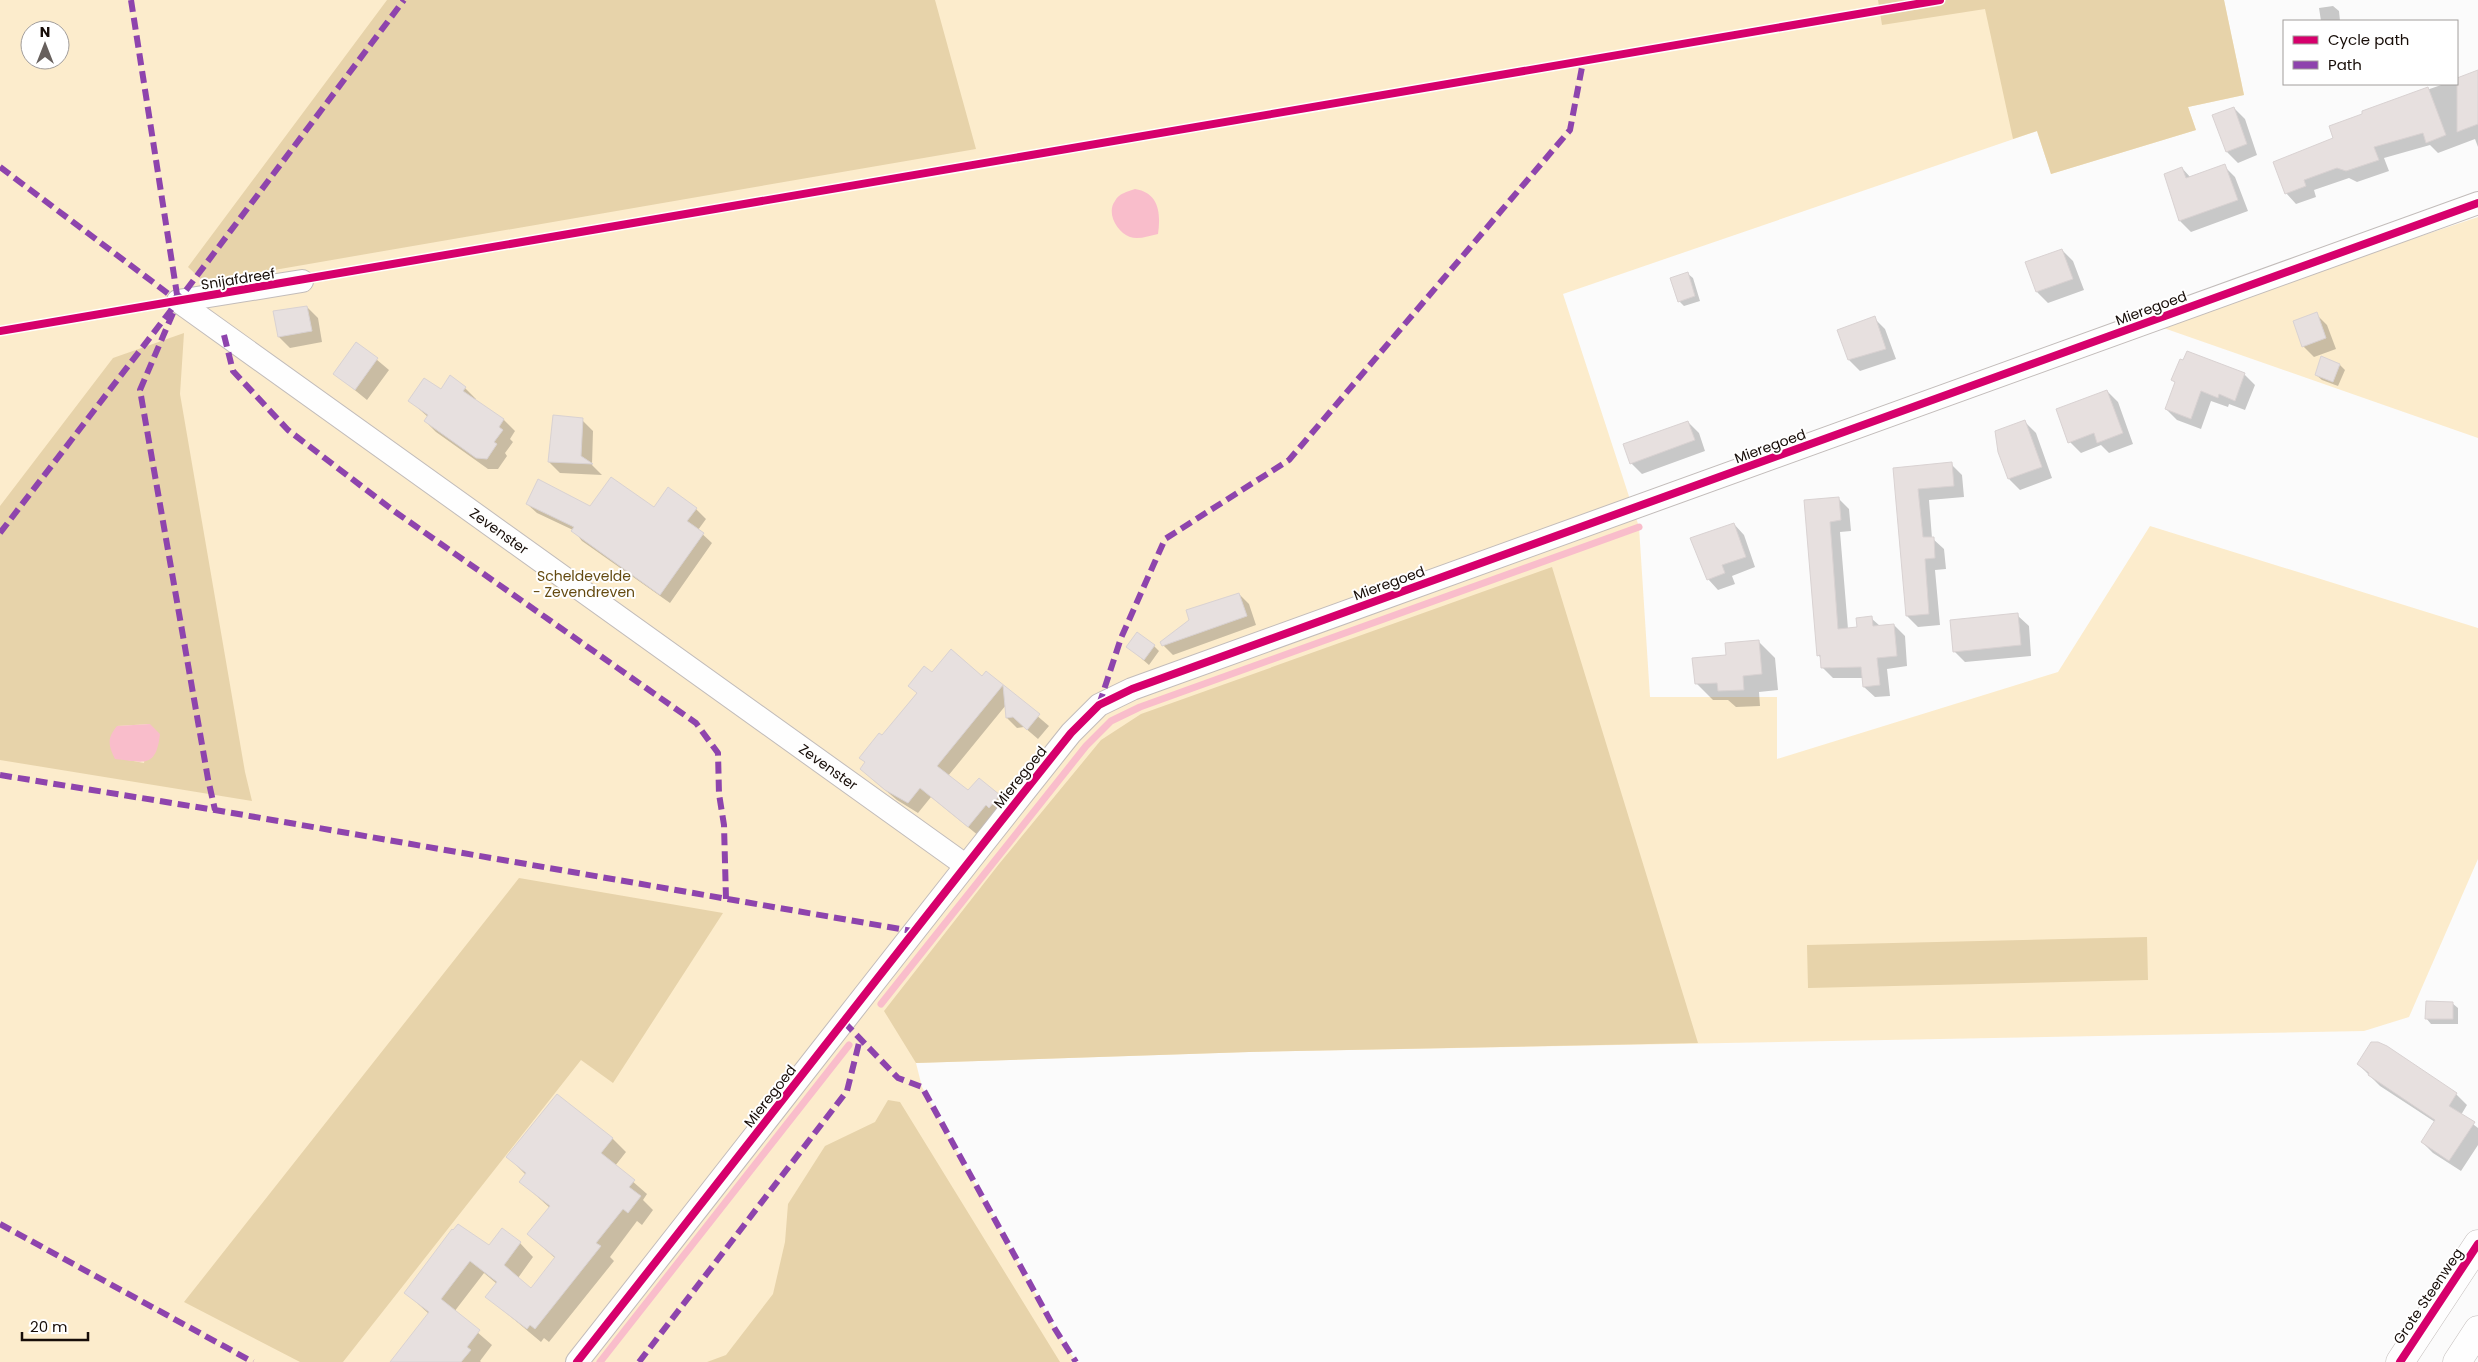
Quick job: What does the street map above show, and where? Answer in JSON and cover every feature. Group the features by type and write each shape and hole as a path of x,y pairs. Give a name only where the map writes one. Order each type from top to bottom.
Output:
{"highway":[{"name":"Grote Steenweg","path":"2400,1362 2478,1244"},
{"path":"2457,1362 2478,1330"}],"street":[{"name":"Mieregoed","path":"576,1362 1071,733 1099,705 1132,689 2478,203"},
{"name":"Snijafdreef","path":"178,301 302,281"},
{"name":"Zevenster","path":"178,301 966,865"}],"green space":[{"name":"Scheldevelde - Zevendreven","path":"0,0 2224,0 2244,95 2188,107 2196,130 2051,174 2037,131 1563,294 1639,527 1650,697 1777,697 1777,759 2058,672 2150,526 2478,628 2478,859 2409,1017 2364,1031 1249,1052 916,1063 922,1087 1055,1329 1076,1362 0,1362"},
{"path":"2478,217 2478,438 2155,325"}],"shaded area":[{"path":"387,0 935,0 976,149 204,282 188,267"},
{"path":"1878,0 2224,0 2244,95 2188,107 2196,130 2051,174 2037,131 2013,139 1985,9 1882,25"},
{"path":"1135,189 1143,191 1154,199 1159,219 1158,234 1133,238 1125,235 1114,222 1112,211 1117,198"},
{"path":"184,333 180,394 245,772 252,801 0,760 0,506 113,358","holes":["150,724 144,763 128,760 117,726"]},
{"path":"1552,567 1698,1043 1249,1052 916,1063 884,1011 999,864 1101,740 1141,714"},
{"path":"150,724 160,734 158,745 152,758 141,762 115,759 111,750 110,738 117,726"},
{"path":"519,878 723,913 613,1083 581,1060 343,1362 300,1362 184,1302"},
{"path":"2147,937 2148,980 1808,988 1807,945"},
{"path":"888,1100 900,1102 1060,1362 707,1362 726,1355 773,1294 785,1242 788,1204 825,1146 875,1122"}],"building":[{"path":"2478,70 2478,124 2457,132 2457,85 2458,78"},
{"path":"2428,87 2446,135 2426,143 2423,133 2374,147 2379,160 2346,171 2337,168 2304,180 2306,186 2285,194 2273,162 2333,138 2329,126 2362,114 2362,111"},
{"path":"2234,107 2247,144 2226,152 2212,115"},
{"path":"2225,164 2238,200 2179,221 2164,174 2182,167 2186,178"},
{"path":"2062,249 2073,279 2036,292 2025,262"},
{"path":"1688,272 1695,296 1678,302 1670,278"},
{"path":"307,306 312,331 278,337 273,311"},
{"path":"2317,312 2326,338 2302,347 2293,321"},
{"path":"1875,316 1886,349 1848,360 1837,330"},
{"path":"356,342 378,358 355,390 333,374"},
{"path":"2187,351 2245,373 2235,401 2219,394 2218,398 2201,391 2191,419 2165,409 2175,382 2171,380 2180,359 2183,360"},
{"path":"2321,356 2340,364 2333,382 2315,375"},
{"path":"450,375 466,387 463,391 504,419 499,427 503,430 494,442 497,444 487,459 476,458 424,421 428,415 408,401 424,378 441,389"},
{"path":"2107,390 2123,433 2097,443 2094,433 2068,443 2056,409"},
{"path":"553,415 583,418 581,456 593,464 548,462"},
{"path":"2025,420 2042,467 2008,479 1998,452 1995,431"},
{"path":"1688,421 1695,440 1630,464 1623,444"},
{"path":"1952,462 1954,486 1918,489 1923,537 1934,537 1935,558 1925,559 1929,614 1906,616 1893,468"},
{"path":"611,477 654,507 668,487 697,508 687,521 704,533 660,595 571,531 574,527 526,504 538,479 590,506"},
{"path":"1839,497 1841,520 1830,522 1838,629 1857,627 1856,618 1872,616 1873,626 1894,624 1897,656 1877,658 1880,685 1863,687 1861,667 1821,668 1820,655 1817,656 1804,500"},
{"path":"1734,523 1746,557 1722,565 1725,573 1707,580 1690,538"},
{"path":"1239,593 1247,616 1162,646 1160,642 1189,620 1186,610"},
{"path":"2018,613 2021,645 1953,652 1950,620"},
{"path":"1137,632 1155,645 1144,660 1126,647"},
{"path":"1759,640 1762,674 1743,676 1744,690 1718,691 1717,683 1695,684 1692,658 1726,655 1725,643"},
{"path":"951,649 982,676 986,671 1040,714 1027,730 1013,717 1006,718 1003,685 937,766 968,790 979,778 1000,795 989,808 986,805 968,827 920,788 908,803 885,790 860,769 865,762 859,758 879,733 882,735 917,693 908,686 924,666 932,672"},
{"path":"2426,1001 2453,1002 2453,1019 2425,1019"},
{"path":"2371,1042 2378,1042 2387,1046 2457,1093 2449,1106 2475,1122 2449,1161 2421,1142 2435,1120 2368,1075 2369,1073 2357,1064"},
{"path":"557,1094 613,1138 601,1153 635,1180 629,1187 641,1196 628,1213 623,1209 596,1243 601,1246 535,1329 530,1325 527,1329 485,1297 497,1282 470,1261 441,1299 480,1330 467,1347 471,1350 461,1362 390,1362 429,1312 404,1293 452,1229 458,1224 489,1245 502,1228 521,1242 504,1265 531,1288 555,1257 527,1234 550,1206 519,1182 526,1173 506,1157"}],"waterway":[{"path":"881,1004 1086,746 1111,721 1140,707 1639,527"},
{"path":"600,1362 849,1045"}],"marked path":[{"path":"131,0 178,301"},
{"path":"0,533 178,301 404,0"},
{"path":"1099,705 1121,638 1165,539 1289,460 1570,130 1583,62"},
{"path":"0,167 178,301"},
{"path":"173,313 140,390 215,810"},
{"path":"224,335 233,371 288,430 394,511 696,723 718,753 719,794 724,825 726,899"},
{"path":"0,775 215,810 912,931"},
{"path":"844,1022 898,1078 922,1087 1055,1329 1076,1362"},
{"path":"639,1362 847,1091 860,1039"},
{"path":"0,1224 253,1362"}],"cycle path":[{"path":"0,331 1940,0"},
{"path":"577,1362 1009,811 1071,733 1099,705 1132,689 2478,203"},
{"path":"2400,1362 2478,1244"}]}
